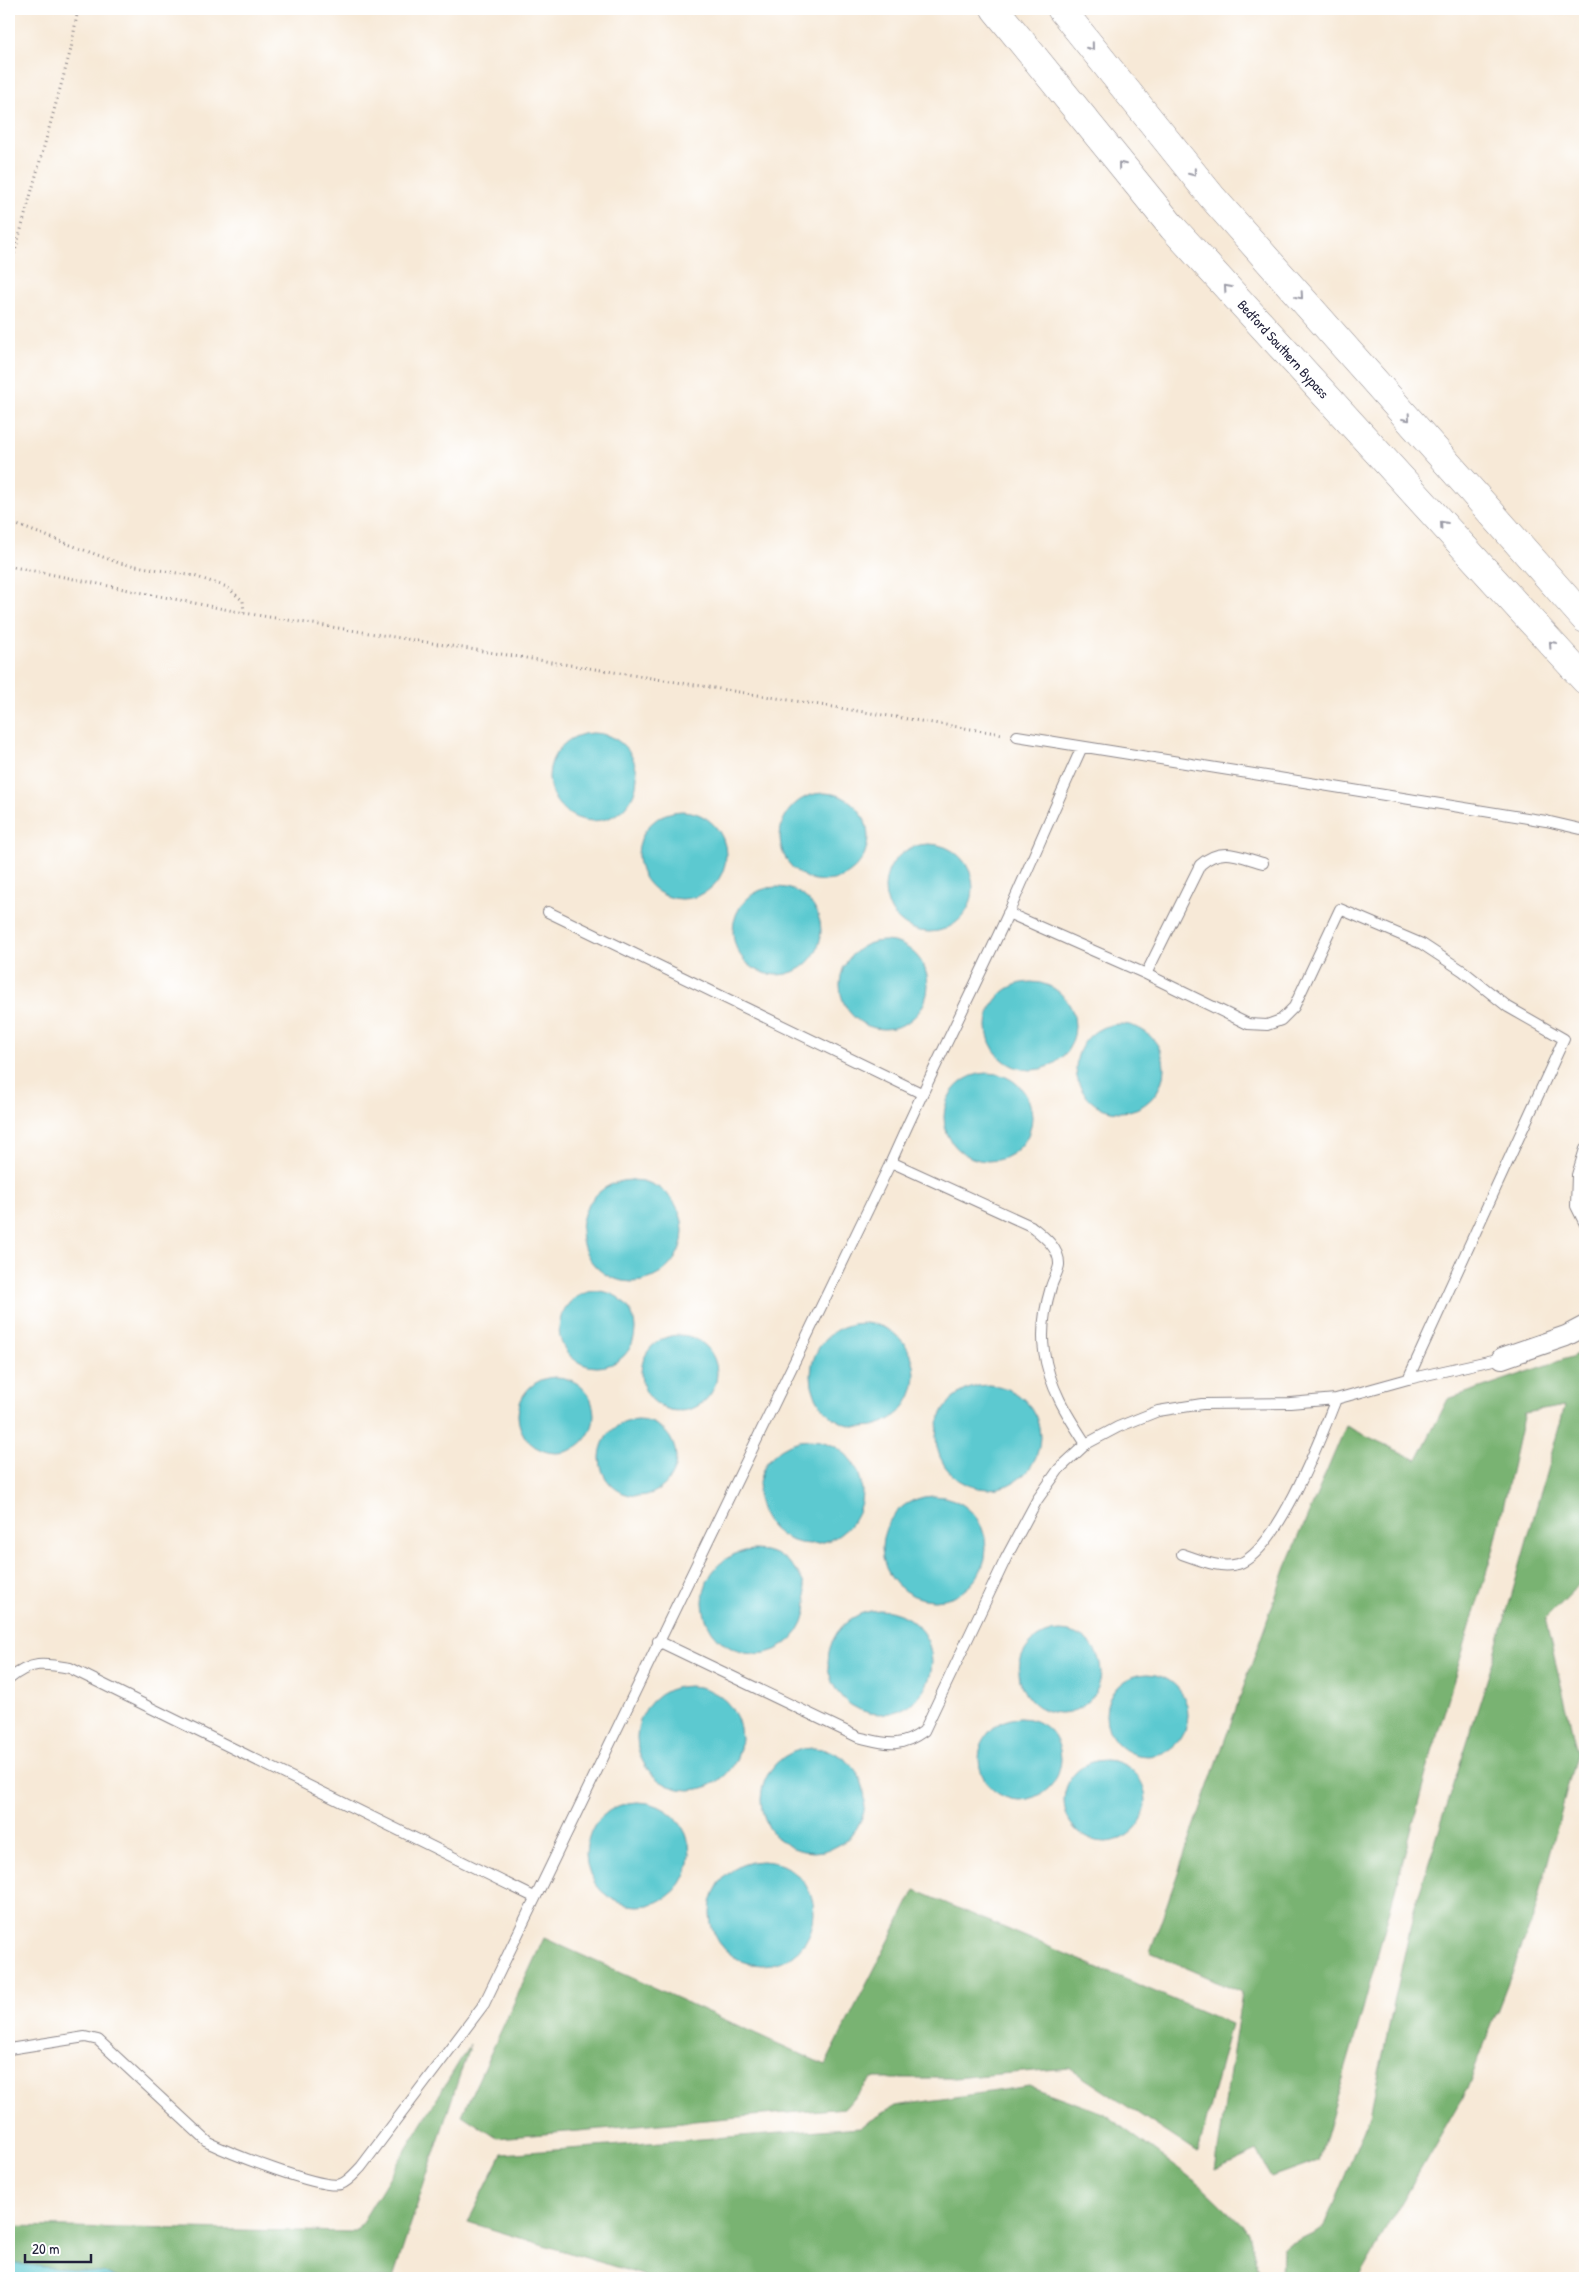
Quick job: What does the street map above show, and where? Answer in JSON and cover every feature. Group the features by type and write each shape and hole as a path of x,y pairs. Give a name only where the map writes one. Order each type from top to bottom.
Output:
{"highway":[{"name":"Bedford Southern Bypass","path":"994,9 1173,228 1585,680"},
{"path":"1061,9 1212,197 1585,619"}],"street":[{"path":"1502,1358 1566,1336 1585,1326"}],"lane":[{"path":"1017,736 1546,821 1585,830"},
{"path":"9,2049 85,2037 98,2040 209,2143 322,2184 340,2184 349,2179 361,2166 484,2004 534,1896 891,1162 921,1093 1008,913 1082,747"},
{"path":"1146,974 1200,865 1210,856 1227,853 1263,863"},
{"path":"1008,913 1146,974 1248,1024 1267,1025 1281,1020 1294,1007 1340,909 1422,944 1463,971 1508,1007 1564,1039 1408,1379"},
{"path":"548,912 921,1093"},
{"path":"1585,1149 1576,1175 1576,1206 1585,1224"},
{"path":"891,1162 1031,1226 1045,1238 1055,1252 1059,1265 1051,1288 1044,1319 1044,1350 1049,1379 1062,1407 1086,1444"},
{"path":"658,1641 858,1737 888,1744 910,1741 924,1731 1006,1558 1037,1500 1060,1469 1086,1444 1118,1427 1158,1411 1202,1404 1290,1403 1336,1399 1408,1379 1502,1358"},
{"path":"1182,1554 1211,1564 1228,1566 1250,1558 1262,1546 1295,1492 1336,1399"},
{"path":"9,1679 18,1672 40,1663 70,1668 534,1896"}],"path":[{"path":"9,273 71,49 78,9"},
{"path":"9,522 119,563 194,576 227,587 243,601 244,613"},
{"path":"9,566 244,613 1017,736"}],"green space":[{"path":"1585,1349 1585,1578 1545,1619 1577,1751 1534,1916 1467,2089 1358,2278 1281,2278 1282,2248 1323,2228 1370,2114 1415,1906 1493,1661 1565,1406 1524,1413 1495,1544 1431,1756 1363,2009 1319,2160 1272,2177 1257,2151 1215,2170 1242,1992 1150,1952 1286,1567 1346,1426 1417,1460 1448,1399 1571,1357"},
{"path":"915,1890 1231,2024 1198,2153 1069,2068 954,2078 871,2078 845,2108 497,2138 462,2115 544,1938 825,2065"},
{"path":"470,2044 393,2278 9,2278 9,2226 356,2232"},
{"path":"1029,2086 1103,2113 1199,2184 1249,2232 1259,2278 652,2278 468,2222 502,2154 860,2127 895,2106"}],"water":[{"path":"593,733 610,736 624,746 634,760 637,777 634,794 624,808 610,818 593,821 576,818 562,808 552,794 549,777 552,760 562,746 576,736"},
{"path":"824,793 841,796 855,806 865,820 868,837 865,854 855,868 841,878 824,881 807,878 793,868 783,854 780,837 783,820 793,806 807,796"},
{"path":"682,811 699,814 713,824 723,838 726,855 723,872 713,886 699,896 682,899 665,896 651,886 641,872 638,855 641,838 651,824 665,814"},
{"path":"929,844 946,847 960,857 970,871 973,888 970,905 960,919 946,929 929,932 912,929 898,919 888,905 885,888 888,871 898,857 912,847"},
{"path":"777,887 794,890 808,900 818,914 821,931 818,948 808,962 794,972 777,975 760,972 746,962 736,948 733,931 736,914 746,900 760,890"},
{"path":"884,941 901,944 915,954 925,968 928,985 925,1002 915,1016 901,1026 884,1029 867,1026 853,1016 843,1002 840,985 843,968 853,954 867,944"},
{"path":"1031,982 1048,985 1062,995 1072,1009 1075,1026 1072,1043 1062,1057 1048,1067 1031,1070 1014,1067 1000,1057 990,1043 987,1026 990,1009 1000,995 1014,985"},
{"path":"1120,1024 1137,1027 1151,1037 1161,1051 1164,1068 1161,1085 1151,1099 1137,1109 1120,1112 1103,1109 1089,1099 1079,1085 1076,1068 1079,1051 1089,1037 1103,1027"},
{"path":"988,1073 1005,1076 1019,1086 1029,1100 1032,1117 1029,1134 1019,1148 1005,1158 988,1161 971,1158 957,1148 947,1134 944,1117 947,1100 957,1086 971,1076"},
{"path":"632,1180 652,1184 668,1195 679,1211 683,1231 679,1251 668,1267 652,1278 632,1282 612,1278 596,1267 585,1251 581,1231 585,1211 596,1195 612,1184"},
{"path":"590,1291 604,1291 618,1297 629,1308 635,1322 632,1344 624,1356 604,1367 590,1367 576,1361 565,1350 559,1336 559,1322 565,1308 576,1297"},
{"path":"863,1323 883,1327 900,1338 911,1355 915,1375 911,1395 900,1412 883,1423 863,1427 843,1423 826,1412 815,1395 811,1375 815,1355 826,1338 843,1327"},
{"path":"672,1335 686,1335 700,1341 711,1352 717,1366 714,1388 706,1400 686,1411 672,1411 658,1405 647,1394 641,1380 641,1366 647,1352 658,1341"},
{"path":"549,1377 563,1377 577,1383 588,1394 594,1408 591,1430 583,1442 563,1453 549,1453 535,1447 524,1436 518,1422 518,1408 524,1394 535,1383"},
{"path":"988,1385 1008,1389 1025,1400 1036,1417 1040,1437 1036,1457 1025,1474 1008,1485 988,1489 968,1485 951,1474 940,1457 936,1437 940,1417 951,1400 968,1389"},
{"path":"631,1420 645,1420 659,1426 670,1437 676,1451 673,1473 665,1485 645,1496 631,1496 617,1490 606,1479 600,1465 600,1451 606,1437 617,1426"},
{"path":"810,1440 830,1444 847,1455 858,1472 862,1492 858,1512 847,1529 830,1540 810,1544 790,1540 773,1529 762,1512 758,1492 762,1472 773,1455 790,1444"},
{"path":"934,1496 954,1500 971,1511 982,1528 986,1548 982,1568 971,1585 954,1596 934,1600 914,1596 897,1585 886,1568 882,1548 886,1528 897,1511 914,1500"},
{"path":"755,1550 775,1554 792,1565 803,1582 807,1602 803,1622 792,1639 775,1650 755,1654 735,1650 718,1639 707,1622 703,1602 707,1582 718,1565 735,1554"},
{"path":"880,1610 900,1614 917,1625 928,1642 932,1662 928,1682 917,1699 900,1710 880,1714 860,1710 843,1699 832,1682 828,1662 832,1642 843,1625 860,1614"},
{"path":"1052,1631 1068,1631 1083,1638 1094,1649 1101,1664 1098,1688 1089,1701 1068,1713 1052,1713 1037,1706 1026,1695 1019,1680 1019,1664 1026,1649 1037,1638"},
{"path":"1139,1674 1155,1674 1170,1681 1181,1692 1188,1707 1185,1731 1176,1744 1155,1756 1139,1756 1124,1749 1113,1738 1106,1723 1106,1707 1113,1692 1124,1681"},
{"path":"689,1686 709,1690 726,1701 737,1718 741,1738 737,1758 726,1775 709,1786 689,1790 669,1786 652,1775 641,1758 637,1738 641,1718 652,1701 669,1690"},
{"path":"1012,1718 1028,1718 1043,1725 1054,1736 1061,1751 1058,1775 1049,1788 1028,1800 1012,1800 997,1793 986,1782 979,1767 979,1751 986,1736 997,1725"},
{"path":"813,1748 833,1752 850,1763 861,1780 865,1800 861,1820 850,1837 833,1848 813,1852 793,1848 776,1837 765,1820 761,1800 765,1780 776,1763 793,1752"},
{"path":"1097,1760 1113,1760 1128,1767 1139,1778 1146,1793 1143,1817 1134,1830 1113,1842 1097,1842 1082,1835 1071,1824 1064,1809 1064,1793 1071,1778 1082,1767"},
{"path":"638,1802 658,1806 675,1817 686,1834 690,1854 686,1874 675,1891 658,1902 638,1906 618,1902 601,1891 590,1874 586,1854 590,1834 601,1817 618,1806"},
{"path":"762,1861 782,1865 799,1876 810,1893 814,1913 810,1933 799,1950 782,1961 762,1965 742,1961 725,1950 714,1933 710,1913 714,1893 725,1876 742,1865"},
{"path":"9,2263 109,2274 118,2278 9,2278"}]}
